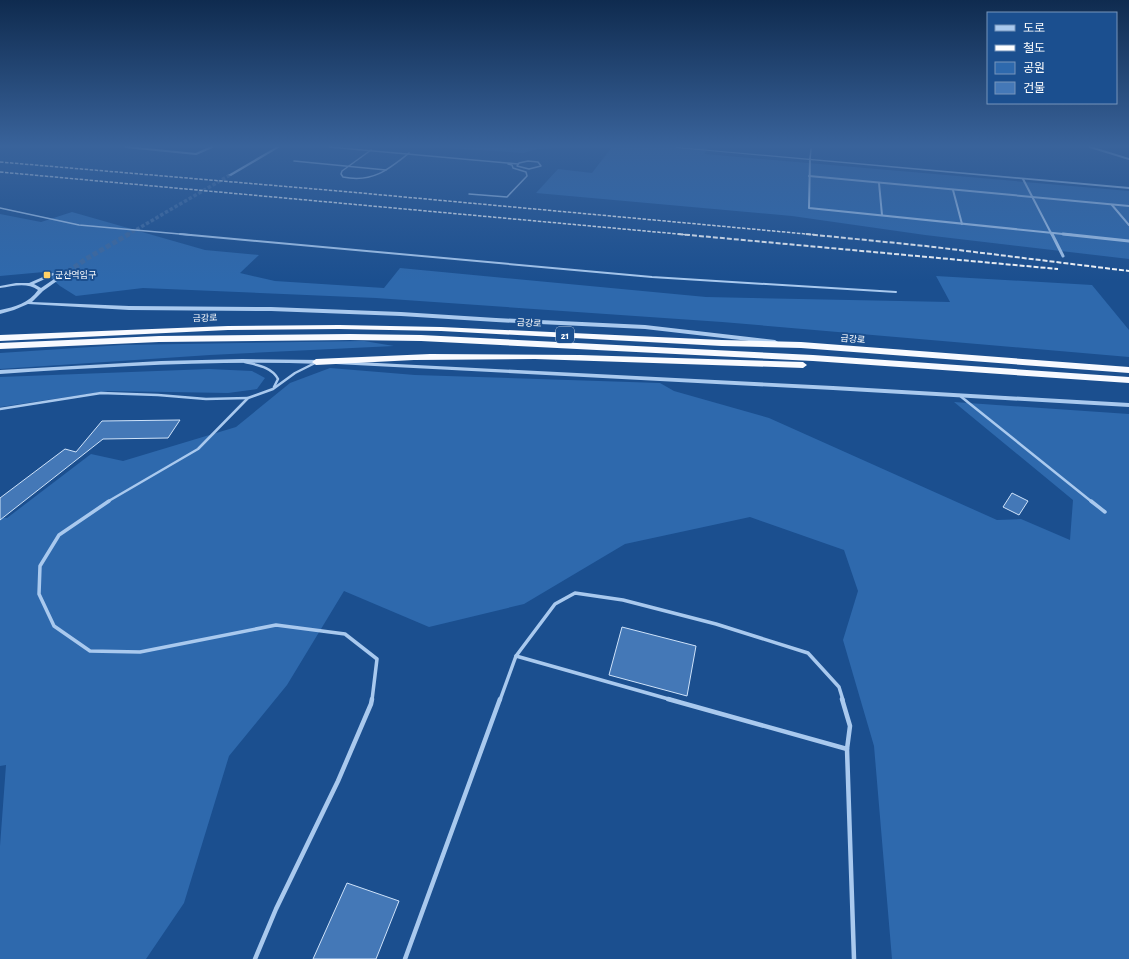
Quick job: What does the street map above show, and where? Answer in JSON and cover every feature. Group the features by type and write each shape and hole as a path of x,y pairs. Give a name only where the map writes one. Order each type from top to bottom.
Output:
{"highway":[{"name":"금강로","path":"0,338 228,328 339,327 456,330 722,343 801,345 1129,370"},
{"name":"금강로","path":"0,346 159,339 343,337 421,338 774,356 1129,380"},
{"path":"316,362 446,357 609,358 894,368 1116,379"}],"street":[{"path":"809,192 810,208 1129,241"},
{"path":"880,192 882,215"},
{"path":"953,192 962,224"},
{"path":"973,192 1129,206"},
{"path":"1030,192 1063,256"},
{"path":"1112,205 1129,225"},
{"path":"0,288 29,284 54,274"},
{"path":"0,316 28,303 37,297 41,290 62,276"},
{"path":"29,284 36,286 41,290"},
{"path":"28,303 129,308 271,309 401,314 645,327 801,345"},
{"path":"0,312 8,311"},
{"path":"0,372 242,361 316,362 1129,405"}],"lane":[{"path":"469,194 507,197 512,192"},
{"path":"0,208 79,225 652,277 896,292"},
{"path":"242,361 275,372 278,379 273,389"},
{"path":"0,409 101,393 158,395 206,399 248,398 273,389 295,373 316,362"},
{"path":"959,395 1104,512"},
{"path":"248,398 198,449 114,497 59,535 40,566 39,594 54,626 90,651 140,652 276,626 346,634 377,659 371,704 338,781 276,909 255,959"},
{"path":"405,959 516,656 555,604 575,593 623,600 716,624 808,653 839,687 850,726 847,749 854,959"},
{"path":"516,656 847,749"}],"green space":[{"path":"537,192 1129,192 1129,259 925,235 792,216 536,193"},
{"path":"72,212 205,250 259,255 240,273 275,281 384,288 400,268 706,297 950,302 936,276 1092,285 1129,330 1129,357 722,322 376,298 143,288 76,296 60,286 44,272 0,276 0,214 41,222"},
{"path":"364,341 394,346 210,355 0,369 0,353 122,345"},
{"path":"330,368 415,375 660,383 674,391 769,418 997,520 1021,519 1070,540 1073,500 954,402 1129,414 1129,959 892,959 874,746 843,640 858,591 844,550 750,517 625,544 524,604 429,627 344,591 287,685 229,756 184,903 146,959 0,959 0,846 6,765 0,766 0,517 7,518 91,454 123,461 236,427 290,383"},
{"path":"209,369 252,371 265,378 257,389 228,393 108,391 0,407 0,377"}],"building":[{"path":"180,420 168,438 103,439 0,520 0,498 65,449 76,452 102,421"},
{"path":"1012,493 1028,501 1019,515 1003,507"},
{"path":"622,627 696,646 687,696 609,675"},
{"path":"347,883 399,901 376,959 313,959"}],"tunnel":[{"path":"127,235 201,192"},
{"path":"62,276 86,259 129,234"}],"railway":[{"path":"216,192 689,235"},
{"path":"347,192 817,235"},
{"path":"678,234 1058,269"},
{"path":"806,234 926,246 1129,271"}],"place":[{"name":"군산역입구","path":"47,275"}]}
